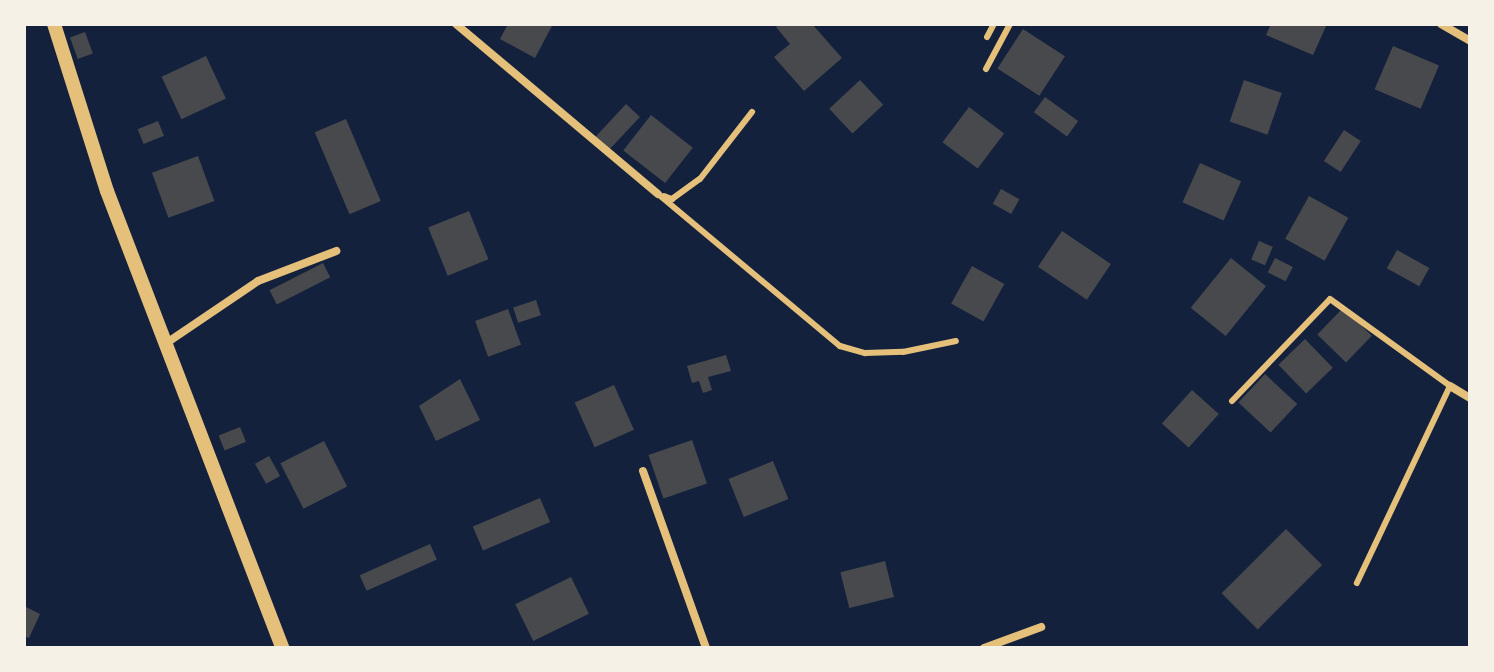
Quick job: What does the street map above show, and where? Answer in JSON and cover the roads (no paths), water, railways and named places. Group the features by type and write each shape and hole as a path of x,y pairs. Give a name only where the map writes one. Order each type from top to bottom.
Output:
{"street":[{"path":"54,24 107,191 282,648"},
{"path":"456,24 658,194"},
{"path":"1441,24 1470,41"},
{"path":"165,345 258,281 336,251"},
{"path":"1450,386 1470,398"},
{"path":"643,471 706,648"},
{"path":"984,648 1041,627"}],"lane":[{"path":"987,37 994,24"},
{"path":"986,69 1010,24"},
{"path":"658,194 672,199 689,190 752,112"},
{"path":"658,194 840,346 865,353 903,352 956,341"},
{"path":"1232,401 1330,299 1450,386 1357,583"}]}
